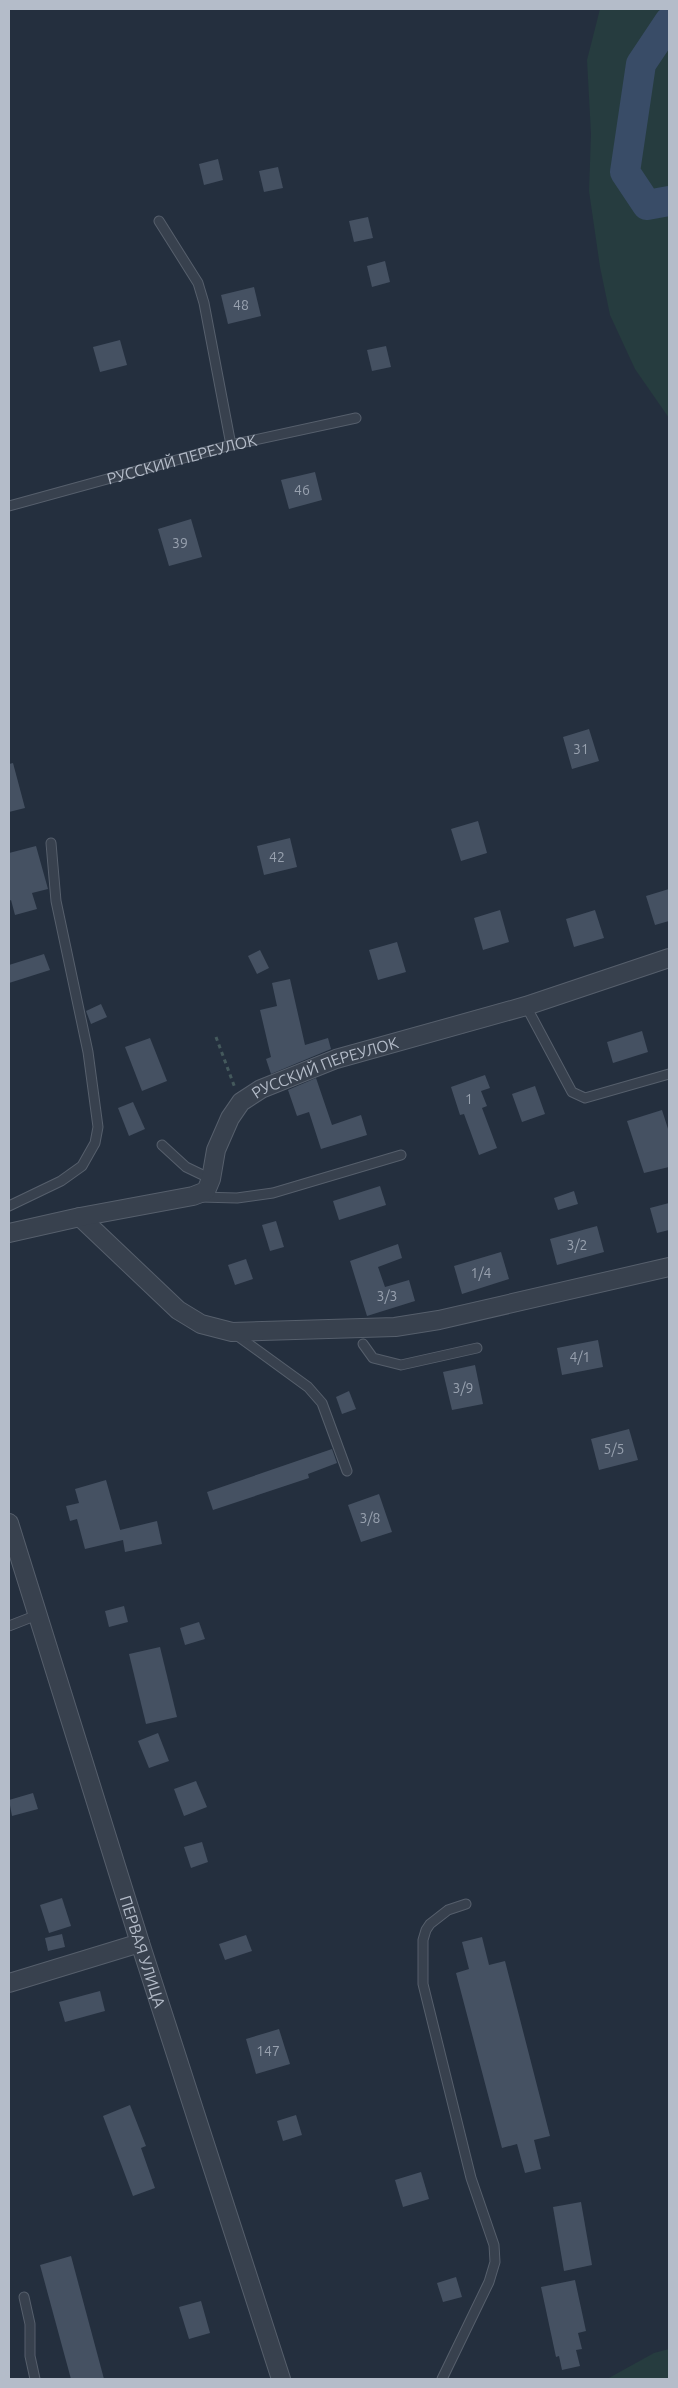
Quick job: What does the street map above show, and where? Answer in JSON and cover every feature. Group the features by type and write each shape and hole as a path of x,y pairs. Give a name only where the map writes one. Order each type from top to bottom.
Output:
{"street":[{"name":"РУССКИЙ ПЕРЕУЛОК","path":"211,1179 216,1150 230,1118 241,1102 261,1090 336,1059 526,1006 669,958"},
{"path":"9,1233 80,1217 193,1196 206,1191 211,1179"},
{"path":"80,1217 178,1310 201,1324 232,1332 395,1327 439,1320 669,1267"},
{"name":"ПЕРВАЯ УЛИЦА","path":"9,1523 140,1943 281,2379"},
{"path":"9,1983 140,1943"}],"lane":[{"path":"159,221 198,283 204,303 231,445"},
{"name":"РУССКИЙ ПЕРЕУЛОК","path":"9,506 231,445 356,418"},
{"path":"9,1206 61,1181 82,1166 95,1143 98,1127 88,1052 56,902 52,843"},
{"path":"526,1006 572,1092 578,1096 585,1098 669,1074"},
{"path":"162,1145 176,1160 211,1179"},
{"path":"193,1196 237,1198 274,1193 401,1154"},
{"path":"232,1332 308,1387 322,1403 347,1471"},
{"path":"363,1344 373,1358 401,1365 477,1348"},
{"path":"9,1626 37,1615"},
{"path":"442,2379 488,2282 495,2262 494,2246 471,2178 422,1984 423,1940 426,1930 430,1924 448,1910 466,1904"},
{"path":"24,2297 30,2324 30,2356 35,2379"}],"path":[{"path":"216,1037 241,1102"}],"green space":[{"path":"600,9 669,9 669,418 635,369 610,315 600,267 589,191 591,134 587,60"},
{"path":"669,2349 669,2379 607,2379 654,2353"}],"building":[{"path":"218,159 223,180 204,185 199,164"},
{"path":"278,167 283,188 264,192 259,171"},
{"path":"368,217 373,238 354,242 349,221"},
{"path":"385,261 390,282 372,287 367,266"},
{"path":"254,287 261,316 228,324 221,295"},
{"path":"120,340 127,365 100,372 93,347"},
{"path":"386,346 391,367 372,371 367,350"},
{"path":"315,472 322,500 289,509 281,480"},
{"path":"191,519 202,557 169,566 158,529"},
{"path":"589,729 599,761 572,769 563,737"},
{"path":"13,763 25,808 9,812 9,764"},
{"path":"478,821 487,853 461,861 451,829"},
{"path":"290,838 297,867 264,875 257,846"},
{"path":"36,846 48,889 32,893 37,909 15,915 11,900 9,901 9,853"},
{"path":"669,889 669,921 655,925 646,896"},
{"path":"500,910 509,942 483,950 474,918"},
{"path":"595,910 604,938 574,947 566,919"},
{"path":"397,942 406,972 378,980 369,950"},
{"path":"260,950 269,968 257,974 248,956"},
{"path":"44,954 50,970 9,983 9,965"},
{"path":"290,979 305,1045 328,1038 331,1049 271,1074 266,1059 271,1057 260,1010 277,1006 272,983"},
{"path":"101,1004 107,1017 91,1024 86,1011"},
{"path":"642,1031 648,1052 613,1063 607,1042"},
{"path":"150,1038 167,1081 142,1091 125,1047"},
{"path":"485,1075 490,1088 481,1091 487,1106 482,1108 497,1148 479,1155 464,1114 460,1115 451,1087"},
{"path":"316,1078 332,1125 361,1115 367,1135 321,1149 309,1112 297,1116 288,1090"},
{"path":"535,1086 545,1114 522,1122 512,1094"},
{"path":"133,1102 145,1129 129,1136 118,1108"},
{"path":"662,1110 669,1132 669,1167 644,1173 627,1121"},
{"path":"380,1186 386,1205 339,1220 333,1201"},
{"path":"574,1191 578,1204 558,1210 554,1198"},
{"path":"669,1203 669,1230 657,1233 650,1208"},
{"path":"276,1221 284,1247 270,1251 262,1225"},
{"path":"597,1226 604,1252 557,1265 550,1239"},
{"path":"398,1244 402,1258 378,1267 385,1287 409,1280 415,1301 367,1316 350,1261"},
{"path":"501,1252 509,1279 462,1294 454,1266"},
{"path":"246,1259 253,1279 235,1285 228,1265"},
{"path":"598,1340 603,1367 562,1375 557,1348"},
{"path":"475,1365 483,1404 452,1410 443,1372"},
{"path":"349,1391 356,1409 342,1414 336,1397"},
{"path":"629,1429 638,1460 599,1470 591,1439"},
{"path":"332,1449 337,1463 308,1474 309,1478 213,1510 207,1492"},
{"path":"106,1480 120,1530 157,1521 162,1544 125,1552 123,1540 85,1549 77,1519 70,1521 66,1506 79,1503 75,1489"},
{"path":"379,1494 392,1532 361,1542 348,1505"},
{"path":"124,1606 128,1622 109,1627 105,1611"},
{"path":"199,1622 205,1639 185,1645 180,1628"},
{"path":"160,1647 177,1717 146,1724 129,1654"},
{"path":"158,1733 169,1761 149,1768 138,1741"},
{"path":"196,1781 207,1807 184,1816 174,1789"},
{"path":"33,1793 38,1809 12,1816 9,1800"},
{"path":"202,1842 208,1862 191,1868 184,1847"},
{"path":"62,1898 71,1926 49,1933 40,1905"},
{"path":"62,1934 65,1947 48,1951 45,1938"},
{"path":"246,1935 252,1951 225,1960 219,1944"},
{"path":"482,1937 489,1965 505,1961 550,2136 534,2140 541,2169 525,2173 517,2144 502,2148 456,1973 469,1969 462,1942"},
{"path":"100,1991 105,2011 65,2022 59,2002"},
{"path":"279,2029 290,2064 256,2074 246,2039"},
{"path":"130,2105 146,2146 141,2148 155,2188 133,2196 103,2116"},
{"path":"296,2115 302,2135 283,2141 277,2121"},
{"path":"421,2172 429,2199 403,2207 395,2180"},
{"path":"581,2202 592,2265 564,2271 553,2207"},
{"path":"71,2256 104,2379 71,2379 40,2265"},
{"path":"456,2277 462,2297 443,2302 437,2283"},
{"path":"575,2280 586,2331 578,2333 582,2349 576,2350 580,2366 562,2370 559,2356 556,2357 541,2287"},
{"path":"201,2301 210,2333 189,2339 179,2307"}],"waterway":[{"path":"669,22 641,64 625,172 647,205 669,201"}]}
